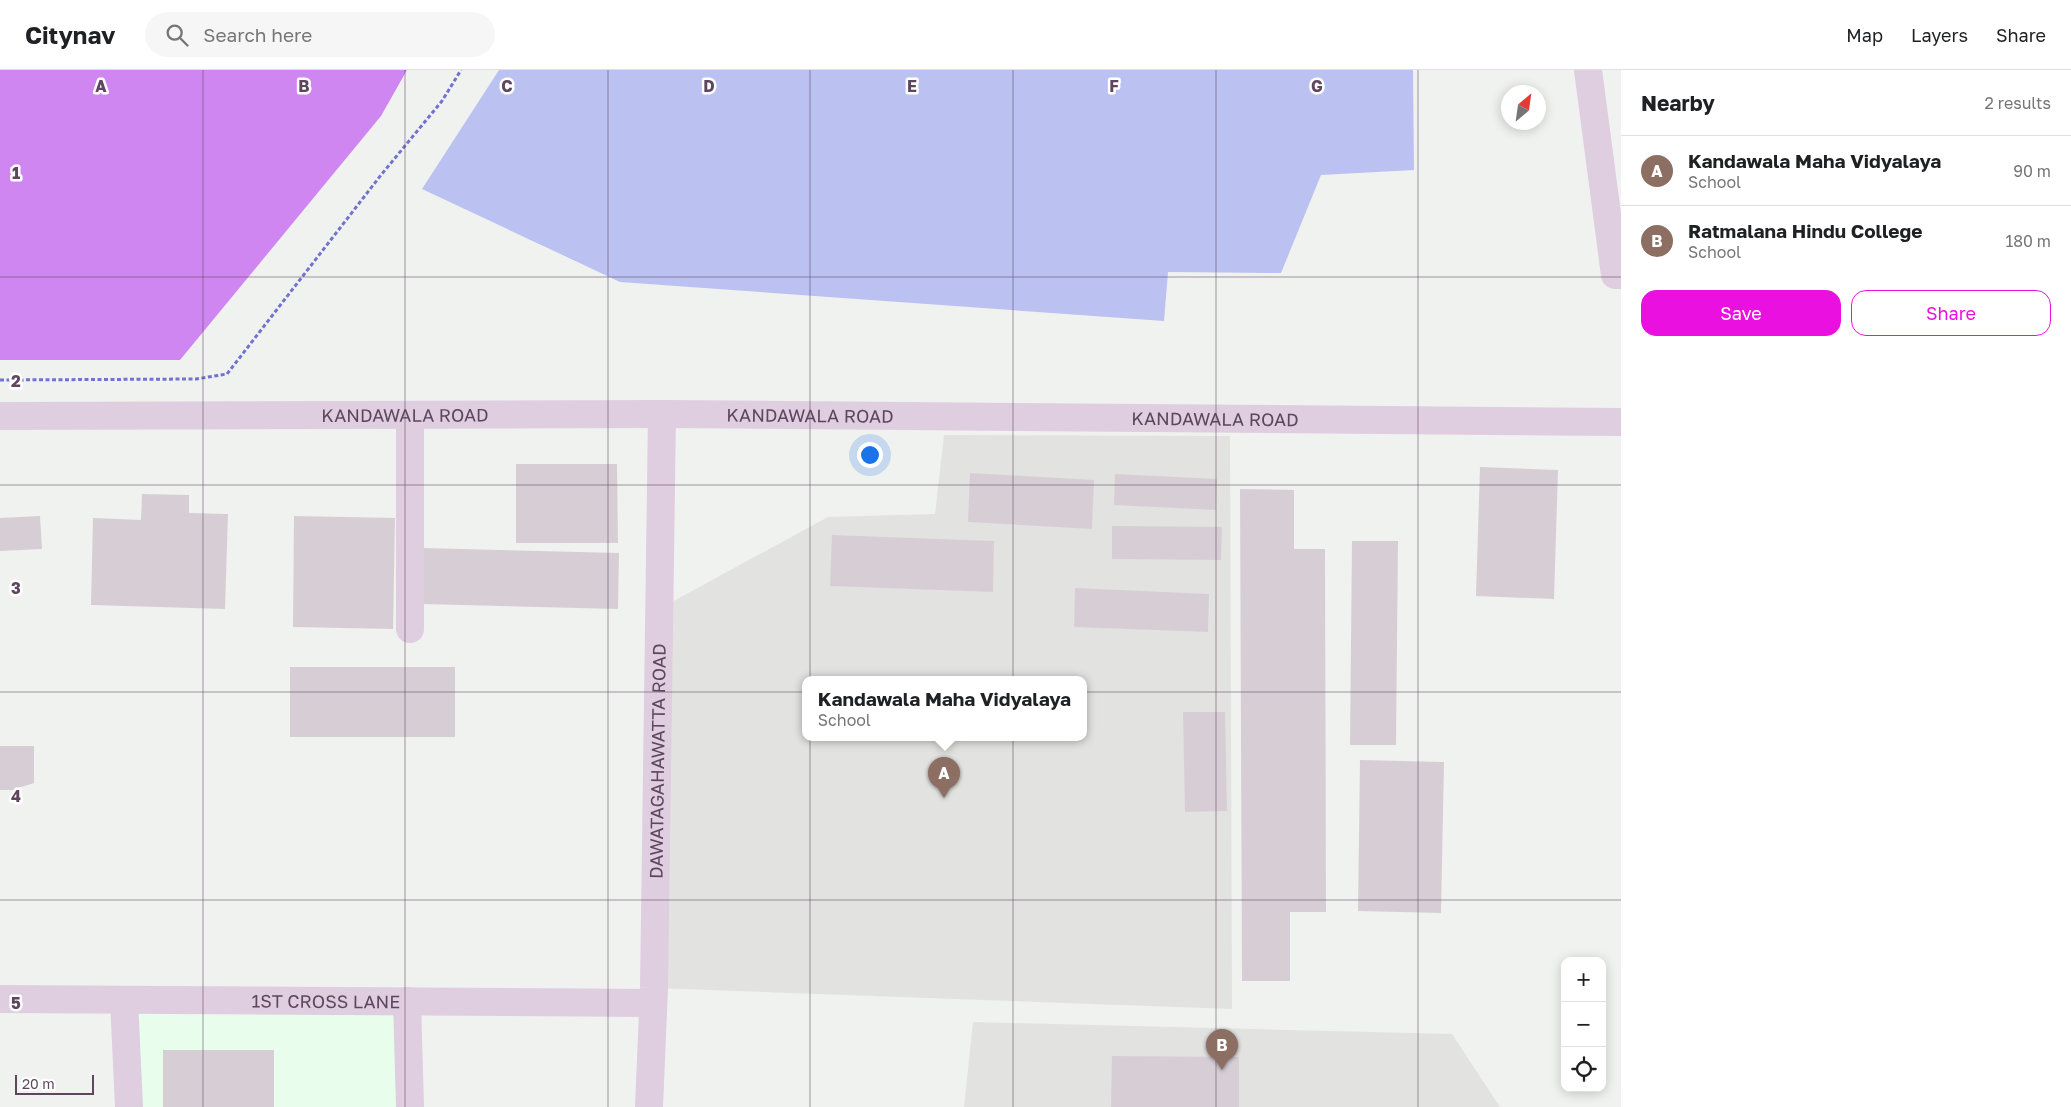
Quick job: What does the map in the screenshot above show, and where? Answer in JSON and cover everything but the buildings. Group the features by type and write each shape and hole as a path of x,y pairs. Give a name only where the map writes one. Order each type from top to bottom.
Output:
{"street":[{"path":"1588,70 1615,275 1621,274"},
{"name":"KANDAWALA ROAD","path":"0,416 662,414 1621,422"},
{"name":"DAWATAGAHAWATTA ROAD","path":"649,1107 653,1003 662,414"},
{"path":"410,415 410,629"},
{"name":"1ST CROSS LANE","path":"0,999 653,1003"},
{"path":"124,1000 129,1107"},
{"path":"407,1001 410,1107"}],"path":[{"path":"0,380 196,379 226,374 442,100 461,70"}],"shaded area":[{"path":"0,70 407,70 381,116 180,360 0,360"},
{"path":"499,70 1413,70 1414,170 1321,175 1281,273 1168,272 1164,321 620,282 422,189"},
{"path":"944,435 1230,436 1232,1009 654,988 659,609 828,517 935,514"},
{"path":"124,1000 407,1001 410,1107 129,1107"},
{"path":"973,1022 1452,1034 1500,1107 964,1107"}],"place":[{"name":"Kandawala Maha Vidyalaya","path":"944,798"},
{"name":"Ratmalana Hindu College","path":"1222,1070"}]}
